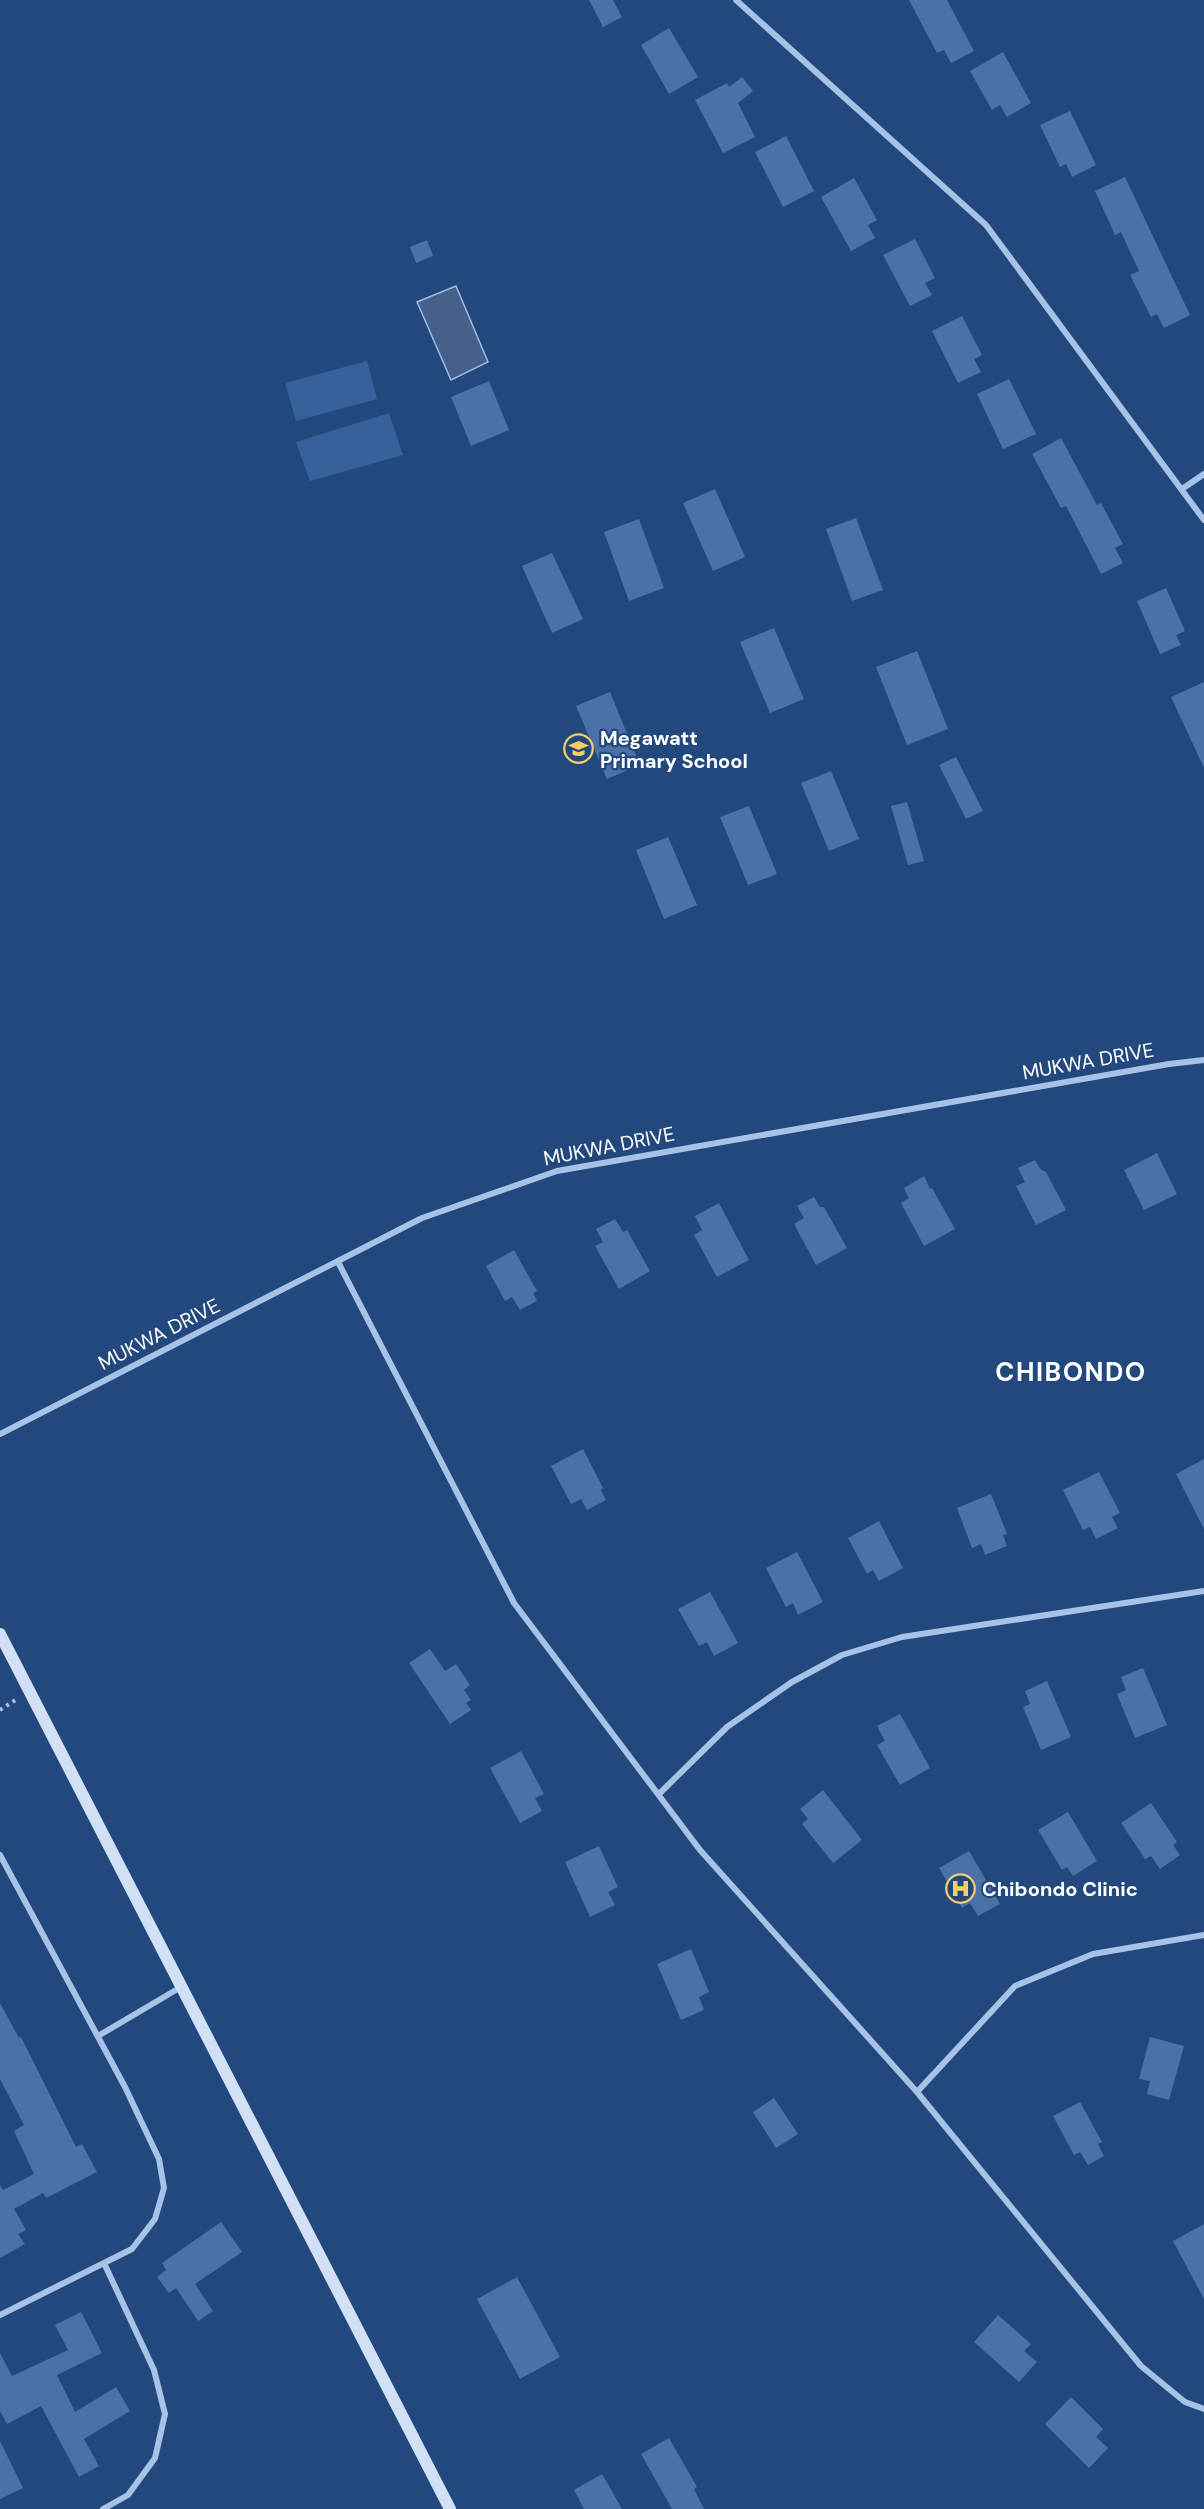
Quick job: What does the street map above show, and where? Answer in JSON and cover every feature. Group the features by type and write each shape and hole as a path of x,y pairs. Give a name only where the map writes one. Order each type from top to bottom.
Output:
{"street":[{"path":"736,0 986,225 1204,520"},
{"path":"1182,489 1204,474"},
{"name":"MUKWA DRIVE","path":"0,1434 422,1218 557,1171 1169,1064 1204,1060"},
{"path":"338,1262 514,1603 700,1850 917,2092 1141,2366 1185,2402 1204,2409"},
{"path":"659,1794 727,1727 792,1682 842,1655 902,1637 1204,1591"},
{"path":"0,1634 450,2509"},
{"path":"0,1855 99,2036 159,2159 164,2188 155,2218 132,2249 0,2314"},
{"path":"917,2092 1015,1986 1093,1954 1204,1935"},
{"path":"99,2036 181,1987"},
{"path":"103,2509 128,2495 155,2458 165,2414 154,2370 104,2263"}],"shaded area":[{"path":"456,286 488,362 451,380 417,302"},
{"path":"367,361 377,399 296,421 285,383"},
{"path":"389,413 403,455 310,481 296,442"}],"building":[{"path":"589,0 613,0 622,17 603,27"},
{"path":"909,0 947,0 974,51 951,63 944,50 937,53"},
{"path":"669,28 698,77 669,94 641,45"},
{"path":"1003,52 1031,103 1007,117 1000,105 992,110 970,71"},
{"path":"742,77 753,91 738,103 755,137 723,153 695,100 727,83 729,87"},
{"path":"1070,111 1096,165 1072,177 1066,164 1060,167 1040,125"},
{"path":"786,136 814,191 783,207 755,152"},
{"path":"1125,177 1190,315 1164,328 1157,314 1151,317 1130,275 1139,271 1121,232 1115,235 1095,191"},
{"path":"854,178 877,220 868,225 875,238 851,251 821,197"},
{"path":"915,239 935,278 925,283 932,295 910,306 883,255"},
{"path":"427,240 433,256 416,263 410,247"},
{"path":"962,316 982,355 974,359 981,372 958,383 932,331"},
{"path":"1009,379 1036,434 1003,449 977,394"},
{"path":"489,381 509,430 471,446 451,397"},
{"path":"1061,438 1097,505 1101,503 1123,544 1115,548 1123,563 1101,574 1066,506 1061,508 1032,454"},
{"path":"715,489 745,557 713,571 683,503"},
{"path":"856,518 883,590 852,601 826,529"},
{"path":"639,519 664,588 629,601 604,532"},
{"path":"552,553 583,619 552,633 522,566"},
{"path":"1166,588 1185,631 1176,635 1181,645 1160,654 1137,601"},
{"path":"774,628 804,699 770,713 740,642"},
{"path":"917,651 948,729 907,745 876,667"},
{"path":"1204,682 1204,768 1171,697"},
{"path":"610,692 640,765 607,779 576,706"},
{"path":"956,757 983,811 966,819 939,765"},
{"path":"831,771 859,839 829,851 801,783"},
{"path":"907,802 924,861 908,865 891,806"},
{"path":"749,806 777,874 748,885 720,817"},
{"path":"668,837 697,905 664,919 636,850"},
{"path":"1157,1153 1177,1194 1144,1210 1124,1170"},
{"path":"1035,1160 1041,1170 1046,1172 1066,1210 1036,1225 1016,1186 1025,1182 1018,1168"},
{"path":"924,1176 955,1229 924,1246 901,1203 909,1198 904,1188"},
{"path":"814,1197 820,1207 824,1207 847,1248 816,1265 794,1224 804,1218 797,1206"},
{"path":"719,1203 749,1260 717,1277 694,1235 702,1230 695,1216"},
{"path":"615,1219 623,1232 627,1230 650,1271 619,1289 595,1246 603,1242 596,1229"},
{"path":"514,1250 537,1291 533,1293 537,1301 520,1310 512,1297 505,1301 486,1266"},
{"path":"583,1449 603,1488 601,1490 606,1500 587,1510 581,1499 571,1504 551,1466"},
{"path":"1204,1459 1204,1529 1176,1474"},
{"path":"1099,1472 1120,1513 1112,1517 1118,1528 1096,1539 1090,1527 1083,1530 1063,1490"},
{"path":"991,1494 1007,1534 1003,1535 1007,1546 985,1555 981,1544 972,1548 957,1508"},
{"path":"879,1521 903,1568 879,1581 873,1570 867,1574 848,1538"},
{"path":"797,1552 823,1602 798,1615 793,1603 786,1607 766,1568"},
{"path":"710,1592 738,1643 714,1656 707,1642 699,1646 678,1609"},
{"path":"430,1649 445,1671 456,1664 470,1685 464,1690 471,1700 466,1703 471,1710 450,1724 409,1663"},
{"path":"1143,1668 1167,1725 1135,1738 1117,1694 1126,1690 1121,1677"},
{"path":"1047,1681 1071,1737 1041,1750 1023,1707 1030,1704 1025,1691"},
{"path":"900,1714 930,1768 900,1785 877,1745 885,1741 877,1726"},
{"path":"521,1751 544,1794 535,1798 542,1811 520,1823 490,1768"},
{"path":"823,1790 862,1840 833,1863 802,1824 808,1819 800,1809"},
{"path":"1151,1803 1177,1842 1173,1845 1180,1855 1160,1869 1151,1856 1145,1859 1121,1823"},
{"path":"1068,1812 1097,1861 1073,1876 1067,1867 1062,1870 1038,1830"},
{"path":"599,1846 618,1887 608,1892 615,1905 590,1917 565,1862"},
{"path":"969,1851 1000,1904 978,1916 970,1903 962,1908 939,1868"},
{"path":"691,1949 709,1992 699,1997 704,2010 681,2020 657,1964"},
{"path":"0,2003 19,2038 21,2037 76,2147 82,2144 97,2172 46,2198 43,2193 14,2209 26,2230 18,2234 25,2244 0,2258 0,2185 3,2190 34,2174 14,2131 24,2125 0,2079"},
{"path":"1150,2037 1184,2046 1169,2100 1147,2094 1150,2081 1139,2079"},
{"path":"774,2098 798,2134 776,2148 753,2112"},
{"path":"1080,2102 1102,2142 1098,2144 1104,2156 1088,2165 1080,2152 1074,2155 1053,2116"},
{"path":"221,2222 242,2252 195,2284 213,2311 198,2321 176,2288 169,2293 157,2277 166,2270 162,2263"},
{"path":"1204,2224 1204,2299 1173,2241"},
{"path":"517,2277 560,2357 520,2379 477,2299"},
{"path":"81,2312 102,2353 57,2375 75,2412 116,2387 130,2411 84,2439 99,2466 79,2477 41,2406 7,2424 0,2411 0,2353 12,2376 68,2350 55,2325"},
{"path":"998,2315 1031,2344 1024,2351 1037,2362 1019,2382 974,2342"},
{"path":"1071,2397 1103,2429 1096,2437 1108,2448 1089,2468 1045,2424"},
{"path":"669,2438 697,2487 694,2489 704,2509 672,2509 641,2454"},
{"path":"0,2441 23,2488 0,2499"},
{"path":"602,2474 622,2509 584,2509 574,2490"}],"place":[{"name":"Megawatt Primary School","path":"579,749"},
{"name":"Chibondo Clinic","path":"961,1889"}],"district":[{"name":"CHIBONDO","path":"1071,1372"}]}
